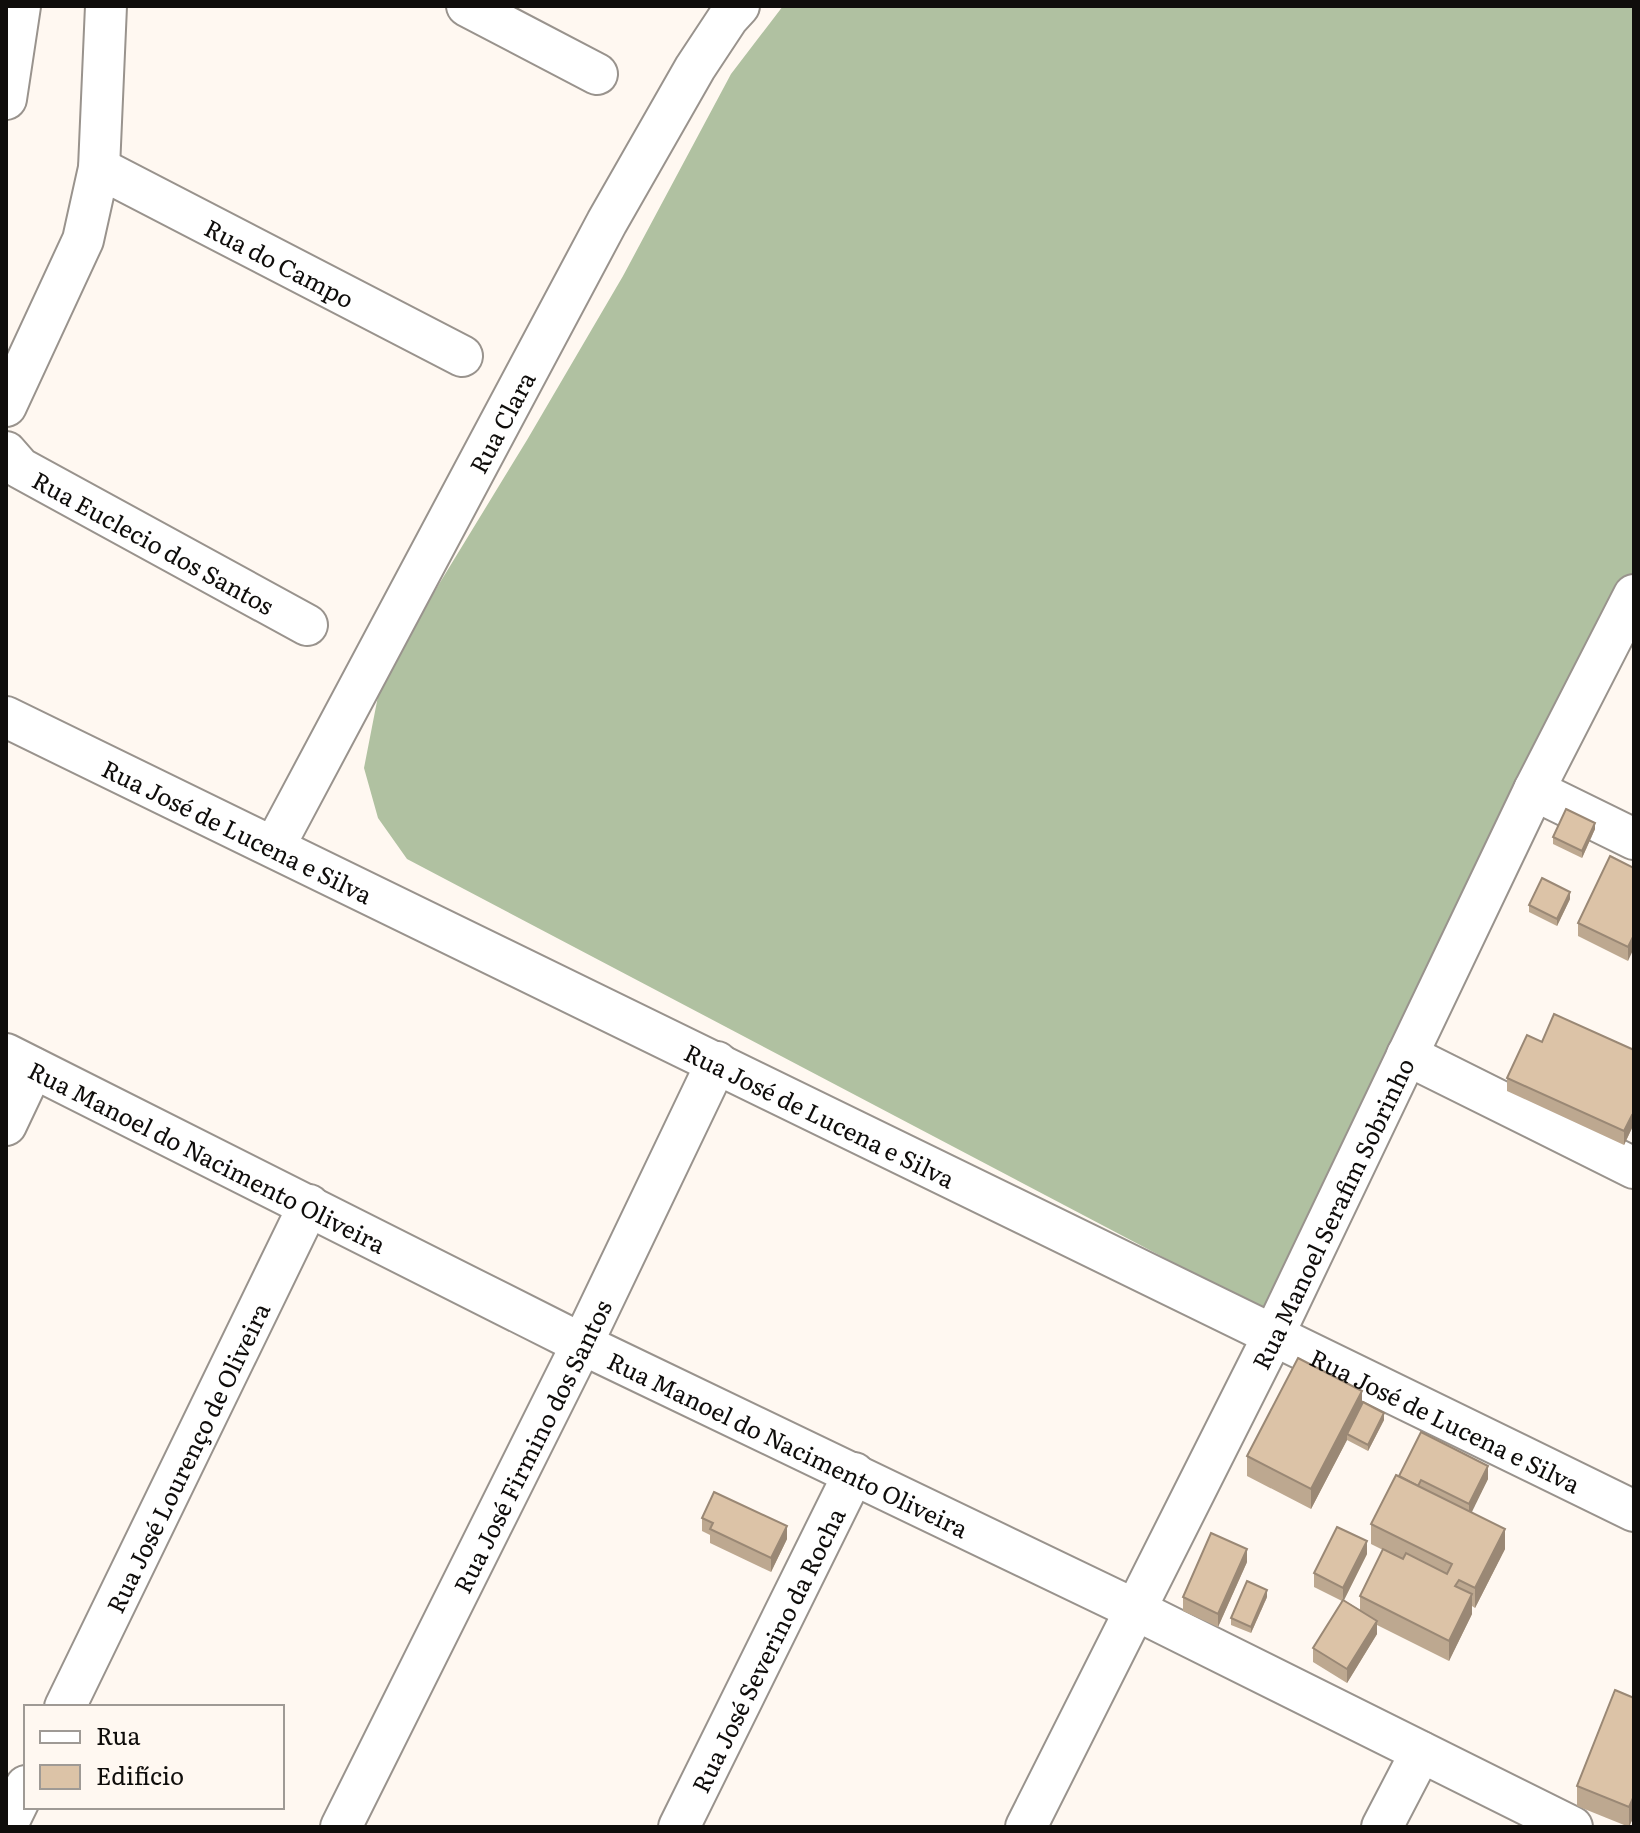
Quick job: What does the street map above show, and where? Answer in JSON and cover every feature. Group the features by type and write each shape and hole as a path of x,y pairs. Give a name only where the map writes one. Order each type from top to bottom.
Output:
{"street":[{"path":"6,99 20,6"},
{"path":"6,406 83,240 99,168 106,6"},
{"path":"467,6 597,74"},
{"name":"Rua Clara","path":"274,847 607,222 695,68 739,6"},
{"name":"Rua do Campo","path":"99,168 462,356"},
{"name":"Rua Euclecio dos Santos","path":"6,452 20,468 307,625"},
{"name":"Rua Manoel Serafim Sobrinho","path":"1026,1827 1274,1334 1534,790 1634,595"},
{"name":"Rua José de Lucena e Silva","path":"6,717 1634,1511"},
{"path":"1534,790 1634,839"},
{"path":"1407,1055 1634,1168"},
{"path":"6,1125 20,1061"},
{"name":"Rua Manoel do Nacimento Oliveira","path":"20,1061 582,1344 1136,1610 1572,1827"},
{"name":"Rua José Firmino dos Santos","path":"341,1827 582,1344 717,1062"},
{"name":"Rua José Lourenço de Oliveira","path":"66,1705 309,1205"},
{"name":"Rua José Severino da Rocha","path":"679,1827 854,1473"},
{"path":"1382,1827 1421,1752"},
{"path":"6,1827 24,1790"}],"green space":[{"path":"783,6 1634,6 1634,578 1273,1315 407,859 378,818 364,768 379,691 414,625 623,276 731,74"}],"building":[{"path":"1566,809 1595,823 1582,851 1553,837"},
{"path":"1610,856 1634,868 1634,935 1628,947 1578,923"},
{"path":"1542,878 1570,892 1557,919 1529,905"},
{"path":"1554,1014 1634,1050 1634,1116 1624,1131 1507,1078 1527,1035 1542,1042"},
{"path":"1298,1358 1362,1391 1311,1489 1247,1456"},
{"path":"1363,1402 1384,1413 1368,1445 1347,1434"},
{"path":"1421,1432 1488,1466 1469,1504 1421,1480 1418,1486 1399,1476"},
{"path":"1396,1475 1505,1529 1475,1588 1459,1580 1455,1586 1472,1594 1449,1641 1360,1596 1383,1549 1403,1559 1406,1553 1447,1574 1452,1564 1371,1524"},
{"path":"714,1492 787,1526 771,1558 710,1529 713,1523 702,1518"},
{"path":"1337,1527 1367,1541 1343,1588 1314,1573"},
{"path":"1211,1533 1247,1549 1218,1614 1183,1597"},
{"path":"1247,1581 1267,1590 1251,1627 1231,1618"},
{"path":"1343,1600 1377,1621 1347,1669 1313,1648"},
{"path":"1615,1690 1634,1698 1634,1796 1629,1807 1577,1786"}]}
